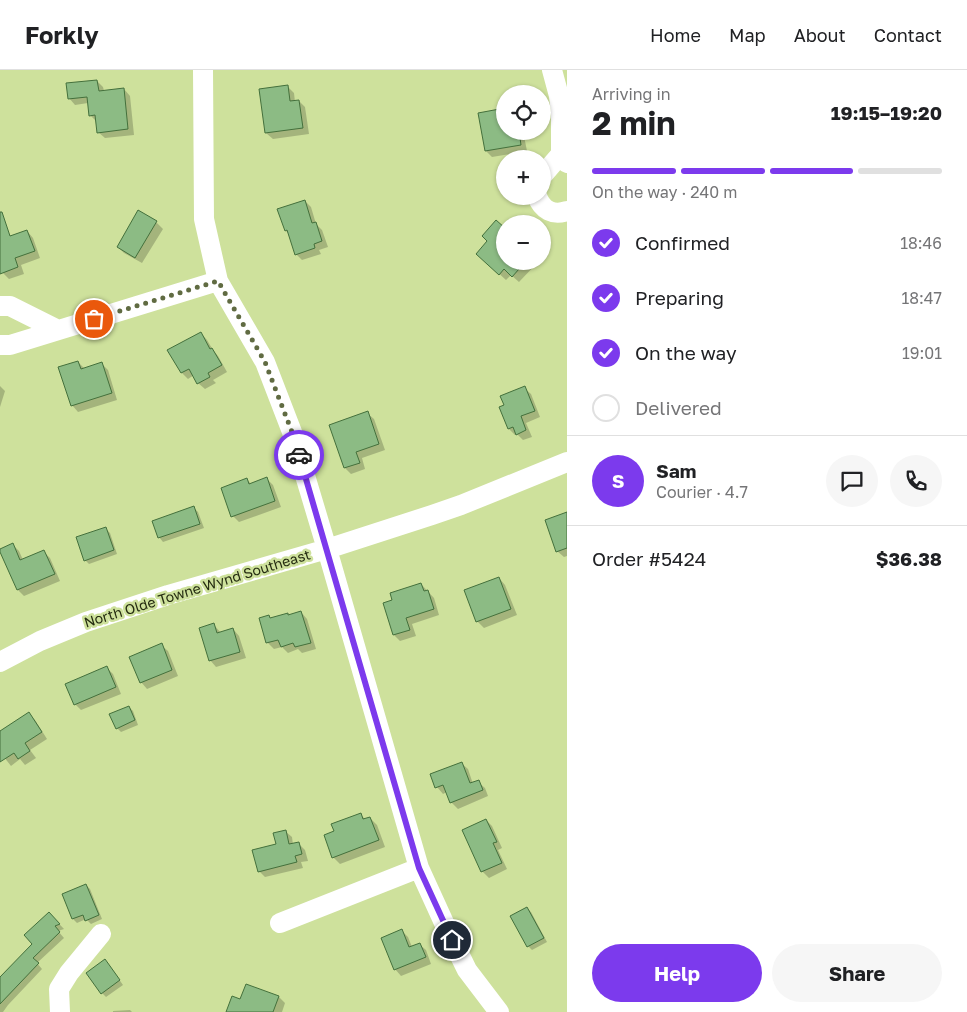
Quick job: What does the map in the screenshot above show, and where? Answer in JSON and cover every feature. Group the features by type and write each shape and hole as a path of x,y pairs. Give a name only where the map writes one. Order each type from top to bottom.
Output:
{"street":[{"path":"203,70 204,219 218,281 265,362 292,432 419,868 444,925 467,970 499,1012"},
{"path":"551,169 564,158 559,96 552,70"},
{"path":"542,205 548,212 567,212"},
{"path":"0,345 10,345 218,281"},
{"path":"0,306 10,306 58,330"},
{"name":"North Olde Towne Wynd Southeast","path":"0,662 40,641 86,622 168,595 327,549 461,505 567,462"},
{"path":"280,923 419,868"},
{"path":"60,1012 59,989 69,973 101,934"}],"building":[{"path":"97,80 99,91 124,88 128,129 97,133 95,115 89,116 87,97 68,99 66,83"},
{"path":"288,85 290,101 299,100 303,128 265,133 259,89"},
{"path":"496,110 496,140 520,140 521,145 485,151 478,113"},
{"path":"305,200 312,223 316,222 322,241 314,244 315,248 295,255 287,230 285,231 277,209"},
{"path":"138,210 157,221 135,258 117,247"},
{"path":"0,212 2,212 10,236 27,230 35,251 15,258 18,267 0,274"},
{"path":"496,220 496,270 503,270 499,275 476,254 487,241 482,236"},
{"path":"505,270 518,270 512,277"},
{"path":"201,332 210,349 212,348 222,365 208,373 210,377 197,384 189,369 181,373 167,350"},
{"path":"78,361 81,369 102,362 112,393 71,406 58,367"},
{"path":"525,386 535,411 521,416 526,430 516,435 513,427 508,429 499,407 504,405 500,396"},
{"path":"368,411 379,444 356,452 360,463 344,468 329,425"},
{"path":"267,477 275,501 231,517 221,488 247,478 249,484"},
{"path":"194,506 200,524 158,538 152,521"},
{"path":"567,512 567,548 556,552 545,520"},
{"path":"106,527 114,550 84,561 76,537"},
{"path":"13,543 20,560 44,550 55,574 17,590 0,552 0,549"},
{"path":"499,577 511,609 476,622 464,590"},
{"path":"421,583 424,591 428,590 434,609 406,618 410,630 393,635 383,603 392,600 390,593"},
{"path":"301,611 311,643 295,647 293,643 281,647 278,640 266,643 259,618 269,615 270,618 288,613 288,615"},
{"path":"214,623 217,633 233,628 240,652 209,661 199,628"},
{"path":"162,643 172,670 140,683 129,657"},
{"path":"107,666 116,687 74,705 65,684"},
{"path":"129,706 135,720 116,729 109,714"},
{"path":"29,712 42,732 25,743 30,751 18,759 14,753 0,762 0,731"},
{"path":"462,762 470,783 479,780 483,790 450,803 443,785 435,788 430,774"},
{"path":"361,813 363,819 370,817 379,840 332,858 324,835 334,831 331,824"},
{"path":"486,819 497,842 493,843 502,863 481,872 462,830"},
{"path":"286,830 289,844 299,842 302,854 295,856 297,862 258,872 252,850 276,844 273,833"},
{"path":"86,884 99,915 85,921 83,915 72,919 62,894"},
{"path":"527,907 544,938 527,947 510,916"},
{"path":"49,912 60,924 55,926 60,932 33,958 39,963 0,1004 0,977 32,944 24,935"},
{"path":"402,929 409,947 420,943 426,957 394,970 381,938"},
{"path":"105,959 120,980 101,994 86,973"},
{"path":"246,984 279,996 273,1012 226,1012 232,996 240,999"}],"way so far":[{"path":"94,319 218,281 265,362 299,455"}],"route":[{"path":"299,455 419,868 452,940"}]}
